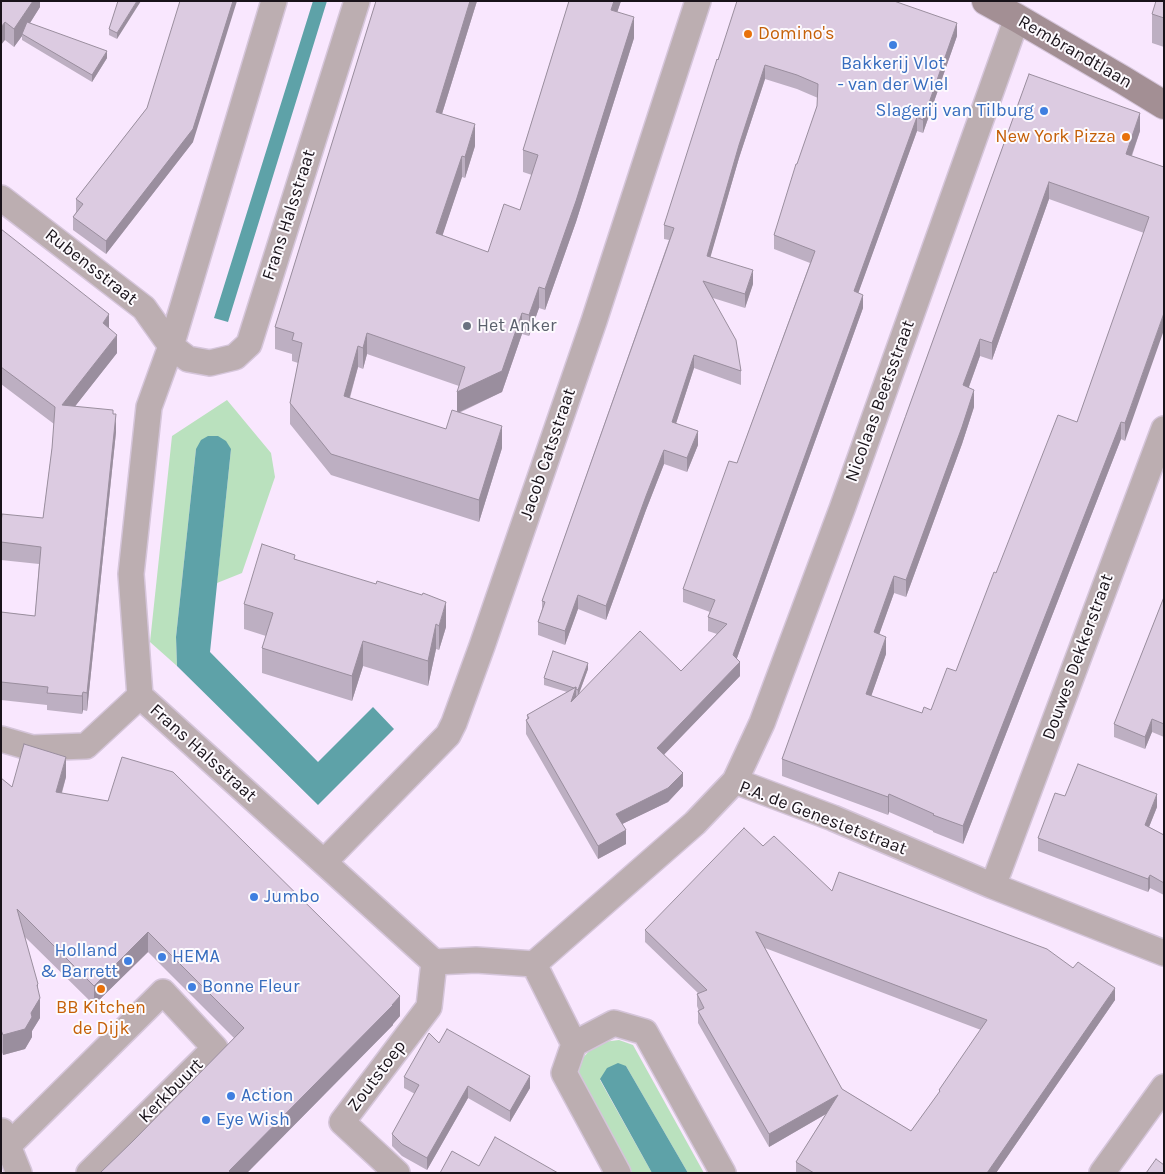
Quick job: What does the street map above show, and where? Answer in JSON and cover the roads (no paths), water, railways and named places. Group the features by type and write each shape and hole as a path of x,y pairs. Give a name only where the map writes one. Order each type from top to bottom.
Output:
{"street":[{"name":"Frans Halsstraat","path":"274,1 170,346 149,407 131,574 140,696 434,962"},
{"name":"Frans Halsstraat","path":"170,346 188,359 210,363 235,357 249,344 357,1"},
{"name":"Jacob Catsstraat","path":"324,862 448,735 454,723 594,321 698,1"},
{"name":"Rembrandtlaan","path":"986,1 1164,105"},
{"name":"Nicolaas Beetsstraat","path":"735,781 762,723 842,509 1017,18"},
{"name":"Rubensstraat","path":"1,198 144,308 170,346"},
{"name":"Douwes Dekkerstraat","path":"993,886 1164,429"},
{"path":"1,739 32,748 86,746 140,696"},
{"name":"P.A. de Genestetstraat","path":"534,964 695,823 735,781 833,818 993,886 1164,953"},
{"path":"434,962 476,960 534,964 574,1044"},
{"name":"Zoutstoep","path":"397,1173 342,1122 429,1007 434,962"},
{"name":"Kerkbuurt","path":"19,1173 5,1138 164,992 215,1048 90,1173"},
{"path":"618,1173 564,1073 574,1044 614,1022 645,1032 723,1173"},
{"path":"1102,1173 1164,1087"}],"place":[{"name":"Domino's","path":"748,34"},
{"name":"Bakkerij Vlot - van der Wiel","path":"893,45"},
{"name":"Slagerij van Tilburg","path":"1044,111"},
{"name":"New York Pizza","path":"1126,137"},
{"name":"Het Anker","path":"467,326"},
{"name":"Jumbo","path":"254,897"},
{"name":"HEMA","path":"162,957"},
{"name":"Holland & Barrett","path":"128,961"},
{"name":"Bonne Fleur","path":"192,987"},
{"name":"BB Kitchen de Dijk","path":"101,989"},
{"name":"Action","path":"231,1096"},
{"name":"Eye Wish","path":"206,1120"}]}
